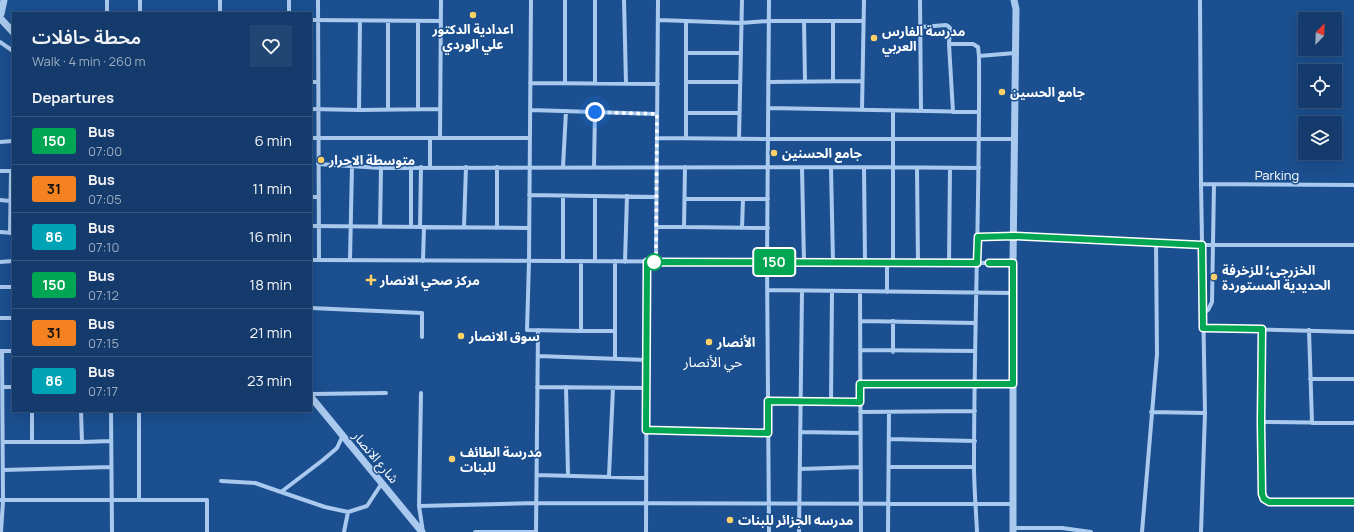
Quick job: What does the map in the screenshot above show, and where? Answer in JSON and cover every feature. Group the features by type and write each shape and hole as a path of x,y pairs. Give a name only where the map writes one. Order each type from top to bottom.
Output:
{"street":[{"path":"4,0 0,15 12,31"},
{"path":"107,0 107,12"},
{"path":"140,0 140,12"},
{"path":"220,0 220,12"},
{"path":"289,0 289,12"},
{"path":"318,0 319,260"},
{"path":"440,138 439,109 441,0"},
{"path":"531,0 527,330 615,331"},
{"path":"565,0 565,83"},
{"path":"595,0 595,83"},
{"path":"624,0 626,84"},
{"path":"656,262 658,0"},
{"path":"739,139 742,0"},
{"path":"769,0 767,262 769,532"},
{"path":"862,110 864,0"},
{"path":"920,0 921,111"},
{"path":"1014,0 1016,9"},
{"path":"1018,0 1016,9 1015,53 1013,263 1013,530 1062,528 1091,532"},
{"path":"1200,0 1204,413 1201,532"},
{"path":"312,20 441,21"},
{"path":"658,20 741,23 769,21 863,21"},
{"path":"359,110 360,21"},
{"path":"388,21 388,110"},
{"path":"686,21 686,138"},
{"path":"804,21 805,81"},
{"path":"832,21 833,81"},
{"path":"418,22 418,109"},
{"path":"921,27 948,26 950,28 949,44 953,112"},
{"path":"0,42 12,50"},
{"path":"949,44 973,44 978,47 979,168 974,441 977,532"},
{"path":"312,50 318,50"},
{"path":"686,53 740,53"},
{"path":"978,56 1015,53"},
{"path":"768,82 862,81"},
{"path":"312,82 318,82"},
{"path":"530,82 658,84"},
{"path":"686,82 740,82"},
{"path":"768,108 979,112"},
{"path":"312,109 439,109"},
{"path":"530,110 657,114"},
{"path":"563,167 566,111"},
{"path":"893,111 893,262"},
{"path":"594,167 595,112"},
{"path":"686,113 739,113"},
{"path":"312,138 530,138"},
{"path":"430,138 430,167"},
{"path":"657,138 768,140 1015,139"},
{"path":"0,142 12,141"},
{"path":"318,164 381,168 979,168"},
{"path":"350,260 352,166"},
{"path":"411,167 411,227"},
{"path":"421,167 423,261"},
{"path":"464,227 466,167"},
{"path":"497,167 498,228"},
{"path":"684,227 685,167"},
{"path":"864,167 864,262"},
{"path":"380,227 381,168"},
{"path":"802,168 804,262"},
{"path":"831,168 833,262"},
{"path":"917,168 918,263"},
{"path":"949,263 950,168"},
{"path":"0,171 12,171 10,201 11,233 0,232"},
{"name":"Parking","path":"1201,184 1354,185"},
{"path":"1203,314 1208,310 1212,302 1214,184"},
{"path":"529,195 657,197"},
{"path":"563,196 563,261"},
{"path":"595,196 595,261"},
{"path":"625,262 627,196"},
{"path":"312,197 319,197"},
{"path":"685,199 768,199"},
{"path":"742,228 743,199"},
{"path":"0,200 10,201"},
{"path":"312,226 529,228"},
{"path":"656,227 768,228"},
{"path":"978,237 1014,236 1202,245 1354,245"},
{"path":"1142,532 1157,354 1156,242"},
{"path":"312,260 1013,263"},
{"path":"0,262 12,261"},
{"path":"581,261 581,331"},
{"path":"615,261 615,359"},
{"path":"646,532 647,262"},
{"path":"887,263 887,292"},
{"path":"0,287 12,287"},
{"path":"768,290 1013,293"},
{"path":"800,532 802,291"},
{"path":"831,403 832,291"},
{"path":"860,292 861,532"},
{"path":"312,308 422,313 422,338"},
{"path":"0,318 12,318"},
{"path":"860,320 975,323"},
{"path":"893,321 893,352"},
{"path":"1203,328 1354,332"},
{"path":"1262,329 1261,422 1262,494 1264,499 1269,502 1354,502"},
{"path":"475,532 536,532 538,330"},
{"path":"1309,330 1312,423"},
{"path":"860,350 893,352 975,351"},
{"path":"1,532 3,442 1,351 12,351"},
{"path":"538,356 647,360"},
{"path":"1310,379 1354,379"},
{"path":"860,384 1013,384"},
{"path":"2,387 12,387"},
{"path":"537,387 647,388"},
{"path":"566,387 568,475"},
{"path":"609,476 613,388"},
{"path":"421,392 419,506 423,532"},
{"path":"312,394 386,393"},
{"name":"شارع الانصار","path":"312,398 423,532"},
{"path":"768,401 831,403 860,402"},
{"path":"860,412 975,411"},
{"path":"32,412 32,442"},
{"path":"81,412 82,442"},
{"path":"111,412 112,532"},
{"path":"139,412 140,500"},
{"path":"888,532 889,412"},
{"path":"1151,412 1204,413"},
{"path":"1261,422 1354,423"},
{"path":"646,430 768,433"},
{"path":"800,432 860,433"},
{"path":"281,492 323,460 336,448 342,436"},
{"path":"889,439 974,441"},
{"path":"3,442 111,441"},
{"path":"3,470 112,467"},
{"path":"889,467 974,467"},
{"path":"800,469 861,468"},
{"path":"537,475 646,478"},
{"path":"221,481 255,483 325,507 348,512 367,506 382,483"},
{"path":"2,500 207,500 207,532"},
{"path":"419,506 537,503 1012,504"},
{"path":"344,532 348,512"}],"bus line":[{"name":"150","path":"989,263 1013,263 1013,384 860,384 860,402 831,403 768,401 768,433 646,430 647,262 977,263 978,237 1014,236 1202,245 1203,328 1262,329 1261,422 1262,494 1264,499 1269,502 1354,502"}],"place":[{"name":"اعدادية الدكتور علي الوردي","path":"473,15"},
{"name":"مدرسة الفارس العربي","path":"874,38"},
{"name":"جامع الحسين","path":"1002,92"},
{"name":"جامع الحسنين","path":"774,153"},
{"name":"متوسطة الاحرار","path":"321,160"},
{"name":"الخزرجي؛ للزخرفة الحديدية المستوردة","path":"1214,277"},
{"name":"مركز صحي الانصار","path":"371,280"},
{"name":"سوق الانصار","path":"461,336"},
{"name":"الأنصار","path":"709,342"},
{"name":"مدرسة الطائف للبنات","path":"452,459"},
{"name":"مدرسه الجزائر للبنات","path":"730,520"}],"district":[{"name":"حي الأنصار","path":"713,362"}],"route":[{"path":"595,112 657,114 656,262 654,262"}]}
